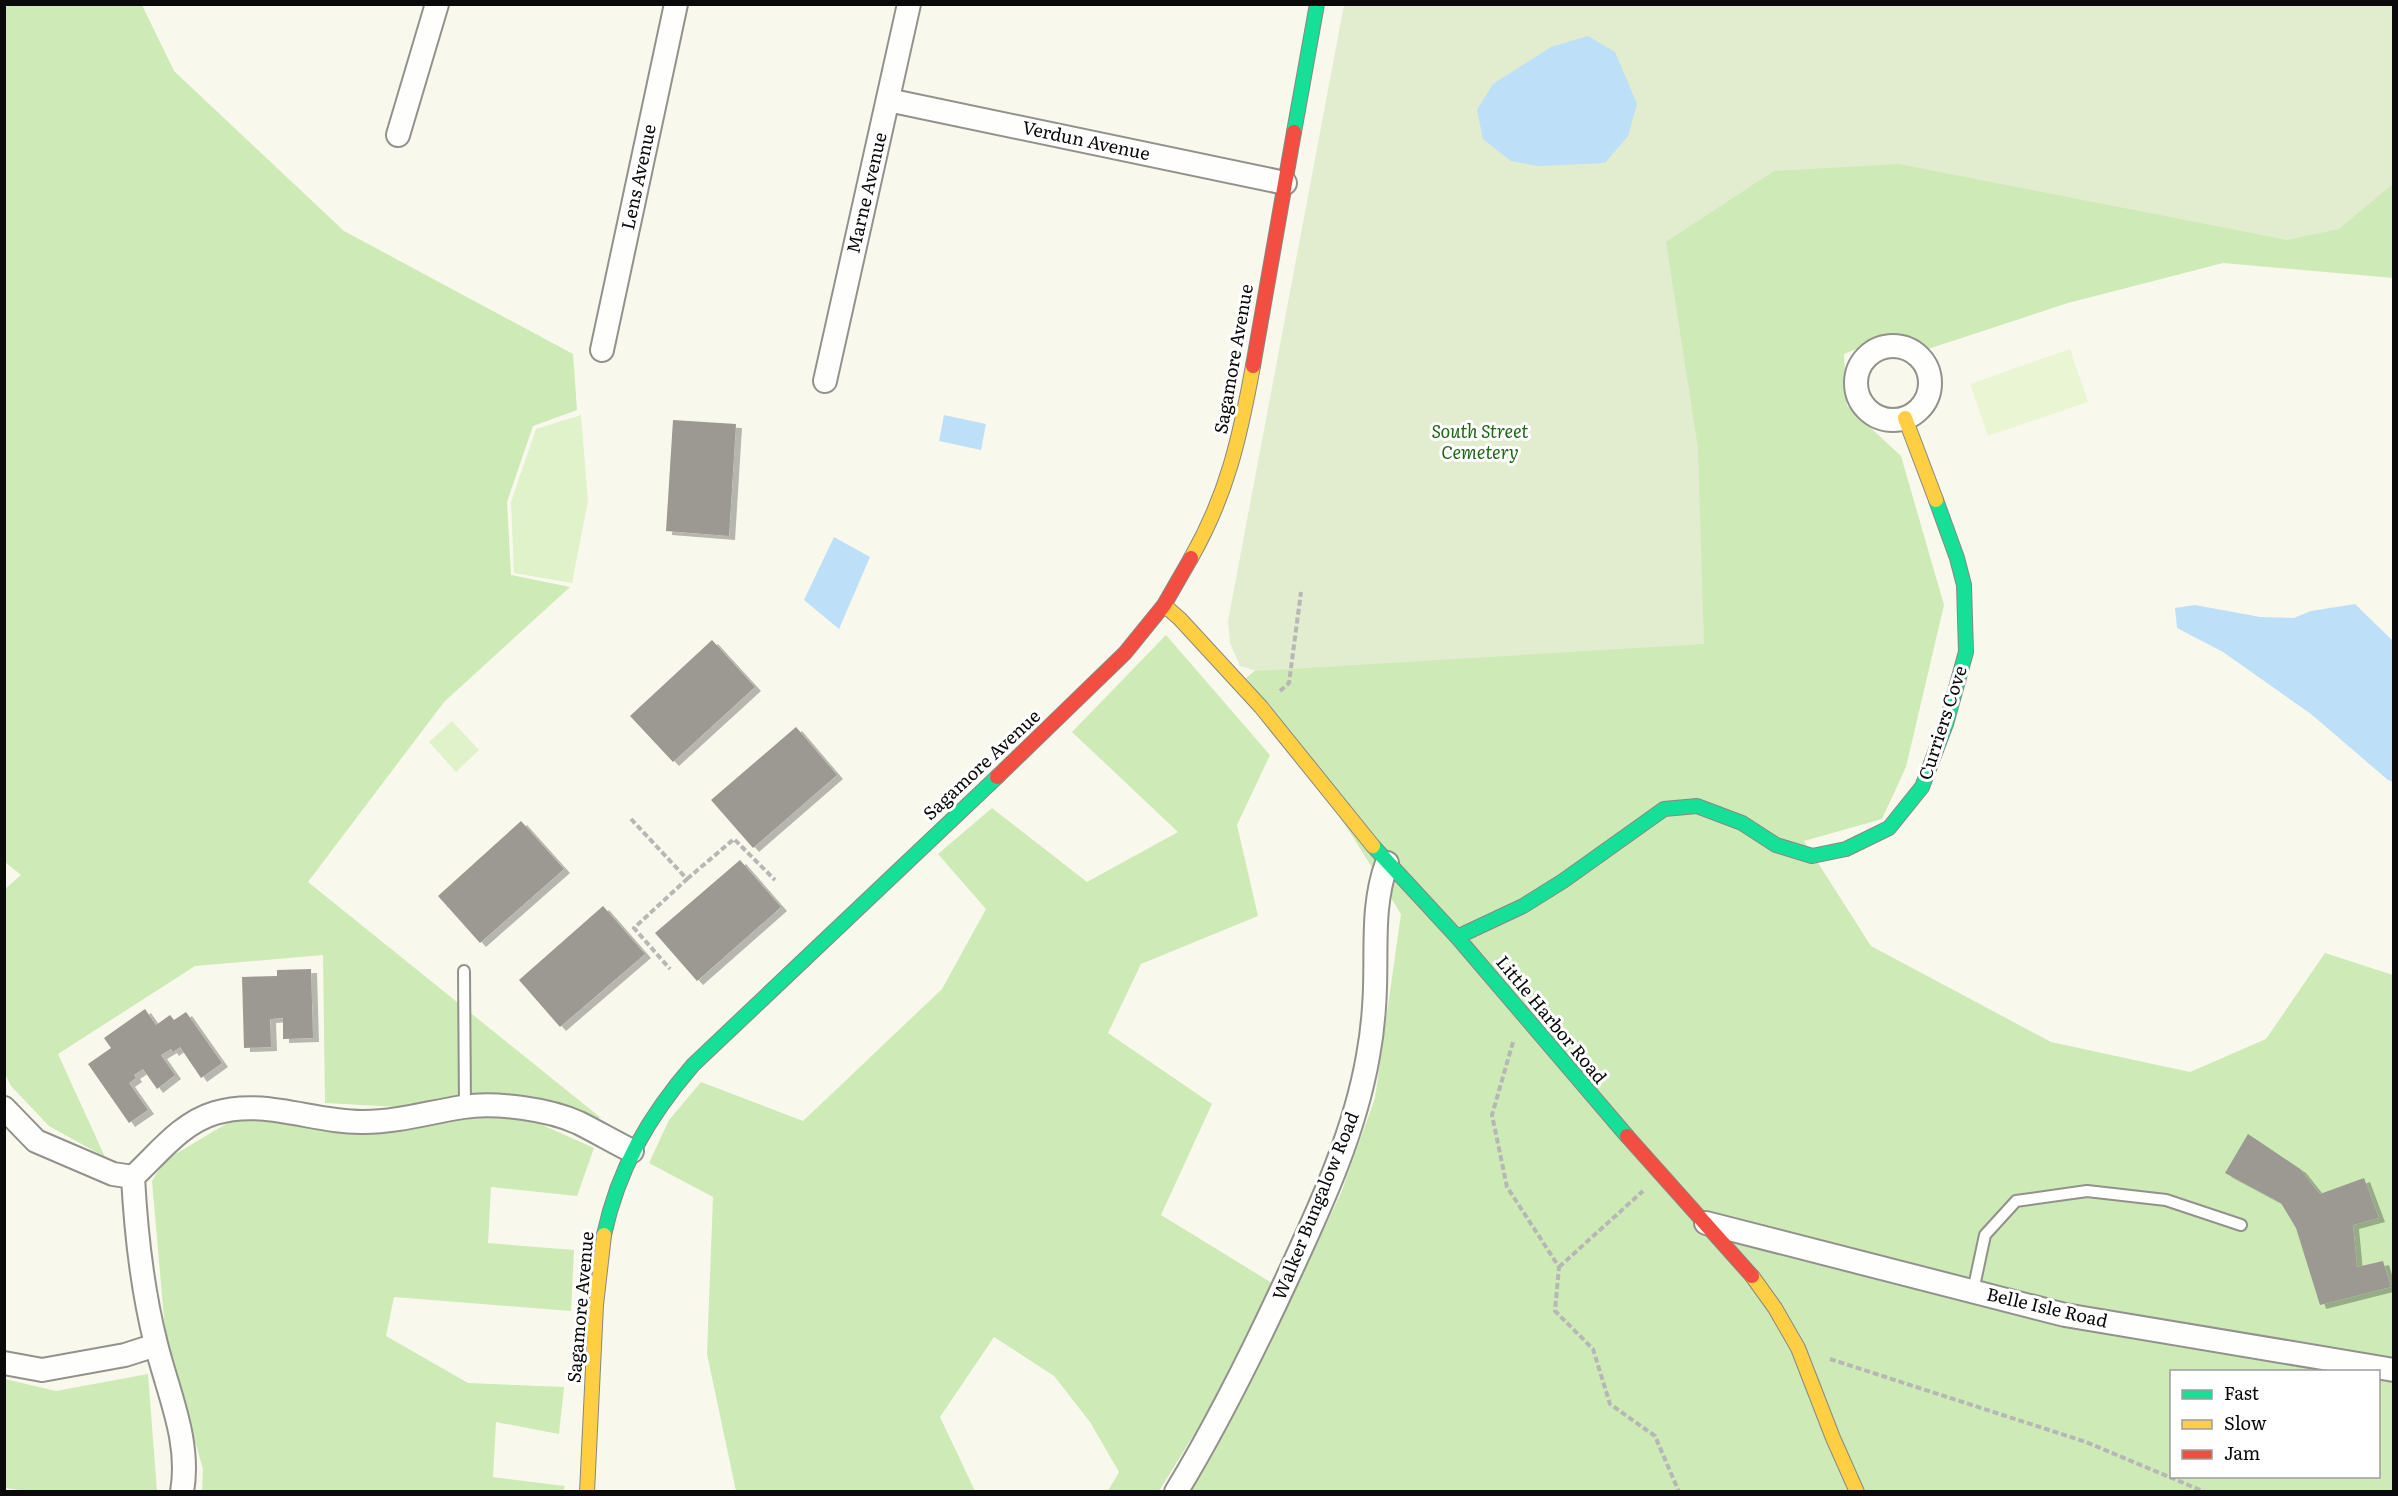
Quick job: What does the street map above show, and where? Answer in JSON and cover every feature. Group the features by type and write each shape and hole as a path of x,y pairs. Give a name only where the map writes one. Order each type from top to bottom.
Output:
{"street":[{"path":"398,135 437,4"},
{"name":"Lens Avenue","path":"602,350 676,4"},
{"name":"Marne Avenue","path":"825,381 909,4"},
{"name":"Sagamore Avenue","path":"587,1491 595,1314 600,1264 609,1214 621,1174 632,1151 671,1089 705,1051 1125,653 1164,605 1210,525 1235,454 1317,4"},
{"name":"Verdun Avenue","path":"888,100 1285,183"},
{"name":"Curriers Cove","path":"1457,937 1523,906 1563,882 1664,809 1698,806 1742,823 1776,845 1812,856 1846,849 1889,828 1922,787 1946,724 1966,652 1964,585 1957,558 1905,418"},
{"name":"Little Harbor Road","path":"1164,605 1180,618 1261,707 1387,862 1457,937 1755,1280 1775,1308 1798,1348 1833,1438 1857,1491"},
{"name":"Walker Bungalow Road","path":"1176,1491 1217,1423 1262,1335 1342,1153 1357,1105 1368,1056 1374,1006 1379,884 1387,862"},
{"path":"133,1177 189,1124 215,1113 249,1108 362,1122 401,1120 465,1107 523,1107 577,1122 632,1151"},
{"path":"4,1108 36,1142 113,1174 133,1177"},
{"path":"133,1177 137,1243 156,1345 177,1417 183,1452 182,1491"},
{"name":"Belle Isle Road","path":"1706,1223 2065,1315 2394,1370"},
{"path":"4,1363 42,1370 125,1355 156,1345"}],"lane":[{"path":"464,971 465,1107"},
{"path":"1973,1292 1985,1236 2016,1200 2087,1191 2166,1200 2241,1225"}],"path":[{"path":"1261,707 1289,683 1302,592"},
{"path":"631,819 687,879"},
{"path":"670,969 634,928 734,839 775,880"},
{"path":"1521,1013 1492,1115 1507,1187 1559,1267 1555,1311 1593,1349 1610,1404 1655,1436 1679,1491"},
{"path":"1559,1267 1661,1174"},
{"path":"1798,1348 2086,1442 2170,1477"},
{"path":"2173,1478 2205,1491"}],"green space":[{"path":"5,5 142,5 174,71 344,231 573,354 577,410 533,426 507,502 511,575 570,587 444,702 308,882 601,1118 325,1103 323,955 195,966 58,1054 105,1157 49,1126 11,1086 5,1074 5,889 21,875 5,862"},
{"name":"South Street Cemetery","path":"1344,5 2393,5 2393,184 2339,229 2287,240 1899,164 1774,171 1666,242 1698,448 1704,644 1257,671 1240,666 1230,643 1228,621"},
{"path":"1812,138 2393,176 2393,278 2223,263 2068,303 1928,349 1894,334 1844,354 1847,406 1901,456 1944,605 1906,767 1882,819 1804,841 1871,946 2051,1042 2190,1072 2266,1039 2325,953 2393,975 2393,1491 1189,1492 1270,1343 1341,1193 1375,1098 1401,914 1353,837 1246,678 1284,647 1634,247"},
{"path":"2070,349 2088,402 1988,436 1970,384"},
{"path":"581,415 588,501 572,583 514,573 511,502 536,429"},
{"path":"1166,635 1270,755 1237,825 1258,916 1141,964 1108,1033 1212,1104 1161,1215 1272,1283 1206,1415 1159,1491 1108,1491 1119,1472 1090,1422 1054,1376 994,1337 940,1417 975,1491 736,1491 707,1354 713,1197 649,1163 669,1120 701,1082 803,1121 942,989 986,909 938,854 992,808 1087,882 1178,832 1072,732"},
{"path":"452,721 479,750 456,772 429,742"},
{"path":"239,1116 384,1133 437,1121 522,1116 594,1148 577,1196 491,1187 488,1243 574,1250 571,1311 394,1297 386,1336 468,1383 564,1387 559,1434 496,1422 493,1477 565,1486 563,1491 202,1491 203,1469 166,1341 152,1181 164,1161"},
{"path":"148,1374 157,1491 33,1492 5,1488 5,1379 56,1391"}],"water":[{"path":"1588,36 1615,52 1637,104 1628,136 1605,163 1538,166 1511,161 1483,139 1477,110 1493,84 1551,47"},
{"path":"944,415 986,424 981,450 939,441"},
{"path":"834,537 870,557 839,629 804,600"},
{"path":"2355,604 2393,641 2393,782 2311,714 2223,652 2177,628 2175,608 2195,605 2260,617 2294,618 2311,611"}],"building":[{"path":"673,420 736,424 729,536 666,531"},
{"path":"712,640 755,687 673,762 630,716"},
{"path":"796,727 837,775 753,848 711,800"},
{"path":"521,821 564,869 480,943 438,896"},
{"path":"740,860 781,907 697,981 655,933"},
{"path":"603,906 645,954 560,1027 519,980"},
{"path":"311,969 313,1038 283,1039 283,1018 270,1019 271,1047 244,1048 242,977 277,976 277,970"},
{"path":"145,1009 156,1025 170,1015 174,1020 186,1012 222,1063 201,1078 180,1047 173,1052 171,1049 161,1055 175,1075 157,1089 143,1069 134,1075 136,1078 129,1083 148,1110 129,1123 88,1064 111,1048 104,1038"},
{"path":"2248,1134 2300,1169 2320,1194 2364,1178 2379,1218 2353,1225 2357,1267 2383,1261 2391,1287 2320,1305 2296,1228 2281,1203 2225,1173"}],"traffic: fast":[{"path":"1294,132 1317,4"},
{"path":"1457,937 1523,906 1563,881 1664,809 1697,806 1742,823 1776,845 1812,856 1846,849 1889,828 1922,787 1946,724 1966,652 1964,585 1936,500"},
{"path":"604,1235 618,1188 637,1144 662,1104 693,1065 997,777"},
{"path":"1373,846 1457,937 1627,1136"}],"traffic: slow":[{"path":"1191,558 1214,511 1231,465 1253,366"},
{"path":"1905,418 1936,500"},
{"path":"1164,605 1180,619 1261,707 1373,846"},
{"path":"587,1492 596,1305 604,1235"},
{"path":"1752,1276 1775,1308 1798,1348 1857,1492"}],"traffic: jam":[{"path":"1253,366 1294,132"},
{"path":"997,777 1125,653 1164,605 1191,558"},
{"path":"1627,1136 1752,1276"}]}
